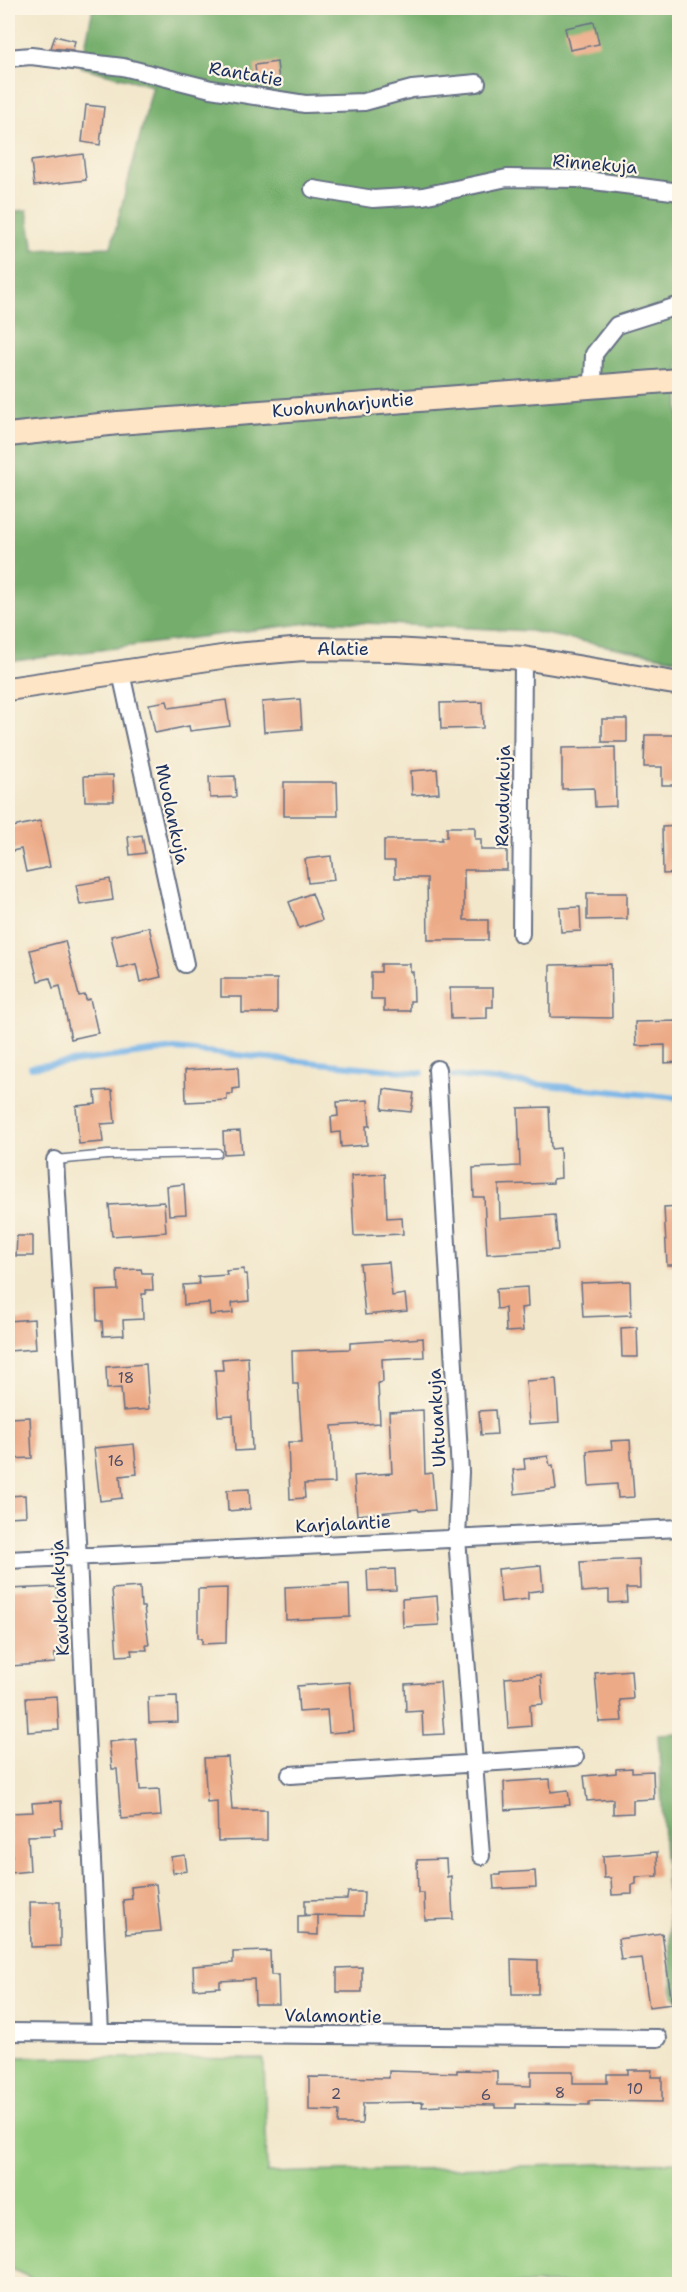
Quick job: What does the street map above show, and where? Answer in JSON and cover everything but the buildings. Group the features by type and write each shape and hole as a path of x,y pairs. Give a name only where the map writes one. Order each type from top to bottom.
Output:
{"street":[{"name":"Rantatie","path":"8,58 31,56 123,67 211,89 305,104 364,102 412,89 477,83"},
{"name":"Rinnekuja","path":"313,189 373,199 423,196 507,178 578,179 680,192"},
{"path":"593,385 594,354 617,325 680,305"},
{"name":"Kuohunharjuntie","path":"8,435 130,422 680,380"},
{"name":"Alatie","path":"8,689 235,656 303,649 394,650 523,658 680,684"},
{"name":"Raudunkuja","path":"521,934 523,658"},
{"name":"Muolankuja","path":"121,673 185,964"},
{"name":"Uhtuankuja","path":"437,1069 460,1472 457,1538 481,1856"},
{"name":"Kaukolankuja","path":"55,1160 78,1558 100,2033"},
{"name":"Karjalantie","path":"8,1560 680,1528"},
{"path":"290,1775 575,1757"},
{"name":"Valamontie","path":"8,2032 658,2038"}],"lane":[{"path":"55,1160 108,1155 217,1153"}],"green space":[{"path":"93,8 679,8 679,660 530,631 324,621 8,662 8,212 27,210 34,250 111,247 153,86 81,67"},
{"path":"680,1733 679,2000 673,1996 658,1734"},
{"path":"8,2057 264,2059 267,2173 679,2162 679,2284 43,2284 8,2267"}],"waterway":[{"path":"31,1067 174,1049 422,1073"},
{"path":"453,1076 680,1098"}]}
